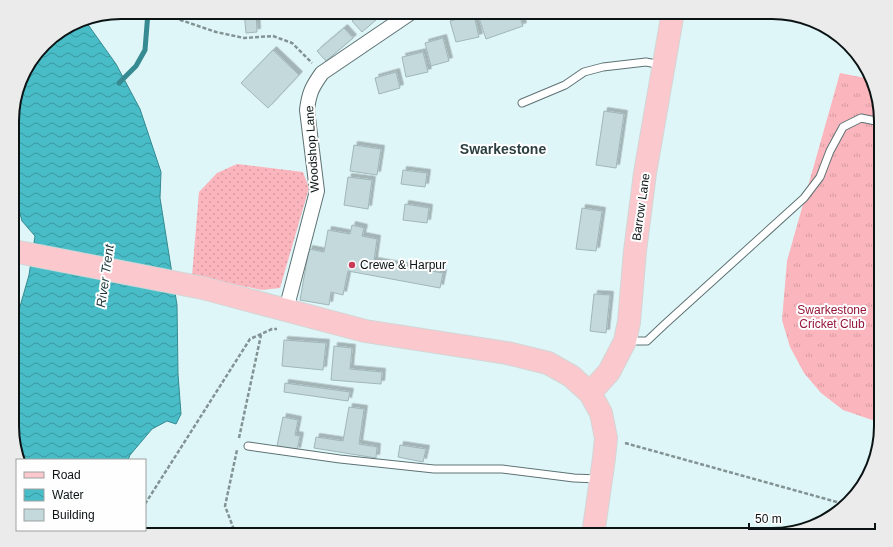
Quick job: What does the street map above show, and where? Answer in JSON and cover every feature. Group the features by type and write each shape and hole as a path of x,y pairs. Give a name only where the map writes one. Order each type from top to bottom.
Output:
{"main road":[{"name":"Barrow Lane","path":"590,393 609,372 626,341 635,251 645,174 671,19"},
{"path":"19,252 204,288 283,319 507,354 548,363 571,376 590,393 600,413 606,438 594,528"}],"street":[{"name":"Woodshop Lane","path":"283,319 317,191 307,110 312,87 322,73 402,19"}],"lane":[{"path":"522,103 565,85 584,72 603,67 646,62 664,66"},
{"path":"626,341 648,342 665,324 804,198 820,177 830,151 843,127 861,118 874,121"},
{"path":"248,446 340,459 434,469 502,469 574,478 601,479"}],"path":[{"path":"178,19 216,32 244,38 273,36 292,43 322,73"},
{"path":"146,502 250,339 272,329 283,319"},
{"path":"606,438 839,503"}],"green space":[{"name":"Swarkestone Cricket Club","path":"840,73 864,78 871,94 874,114 874,421 843,410 821,393 804,373 790,347 782,320 787,261"},
{"path":"237,164 303,172 309,188 280,288 262,290 192,276 199,192 217,173"}],"water":[{"name":"River Trent","path":"88,24 116,64 140,109 161,172 160,198 177,305 178,374 181,414 176,424 167,421 152,429 130,455 128,459 24,459 19,426 19,310 29,275 35,236 22,221 19,210 19,121 24,88 36,64 44,54 59,40"}],"building":[{"path":"245,19 256,19 257,32 246,33"},
{"path":"354,19 377,19 362,32 352,21"},
{"path":"458,19 475,19 479,37 456,42 450,21"},
{"path":"479,19 520,19 523,26 486,39"},
{"path":"344,28 353,38 326,61 317,51"},
{"path":"443,38 449,61 431,66 425,43"},
{"path":"273,50 299,75 268,108 241,83"},
{"path":"423,52 428,72 406,77 402,57"},
{"path":"396,72 400,88 379,94 375,78"},
{"path":"604,111 624,114 616,168 596,165"},
{"path":"354,145 381,149 377,175 350,171"},
{"path":"403,170 427,173 425,187 401,184"},
{"path":"348,177 372,180 368,209 344,205"},
{"path":"405,204 429,208 427,223 403,220"},
{"path":"582,208 602,211 596,251 576,249"},
{"name":"Crewe & Harpur","path":"352,225 364,228 362,236 377,239 374,261 443,273 440,288 348,271 343,295 331,292 329,305 300,300 309,249 324,252 328,230 350,234"},
{"path":"594,294 610,295 606,333 590,331"},
{"path":"284,340 326,343 323,370 282,366"},
{"path":"334,346 352,348 350,369 382,372 381,384 331,380"},
{"path":"285,383 350,392 348,401 284,392"},
{"path":"349,407 364,409 359,444 377,447 376,458 314,448 316,437 343,441"},
{"path":"283,417 298,420 295,435 300,436 297,451 277,446"},
{"path":"400,445 426,449 423,462 398,457"}],"waterway":[{"path":"119,83 136,66 145,50 147,19"}],"place":[{"name":"Crewe & Harpur","path":"352,265"}],"district":[{"name":"Swarkestone","path":"503,149"}]}
